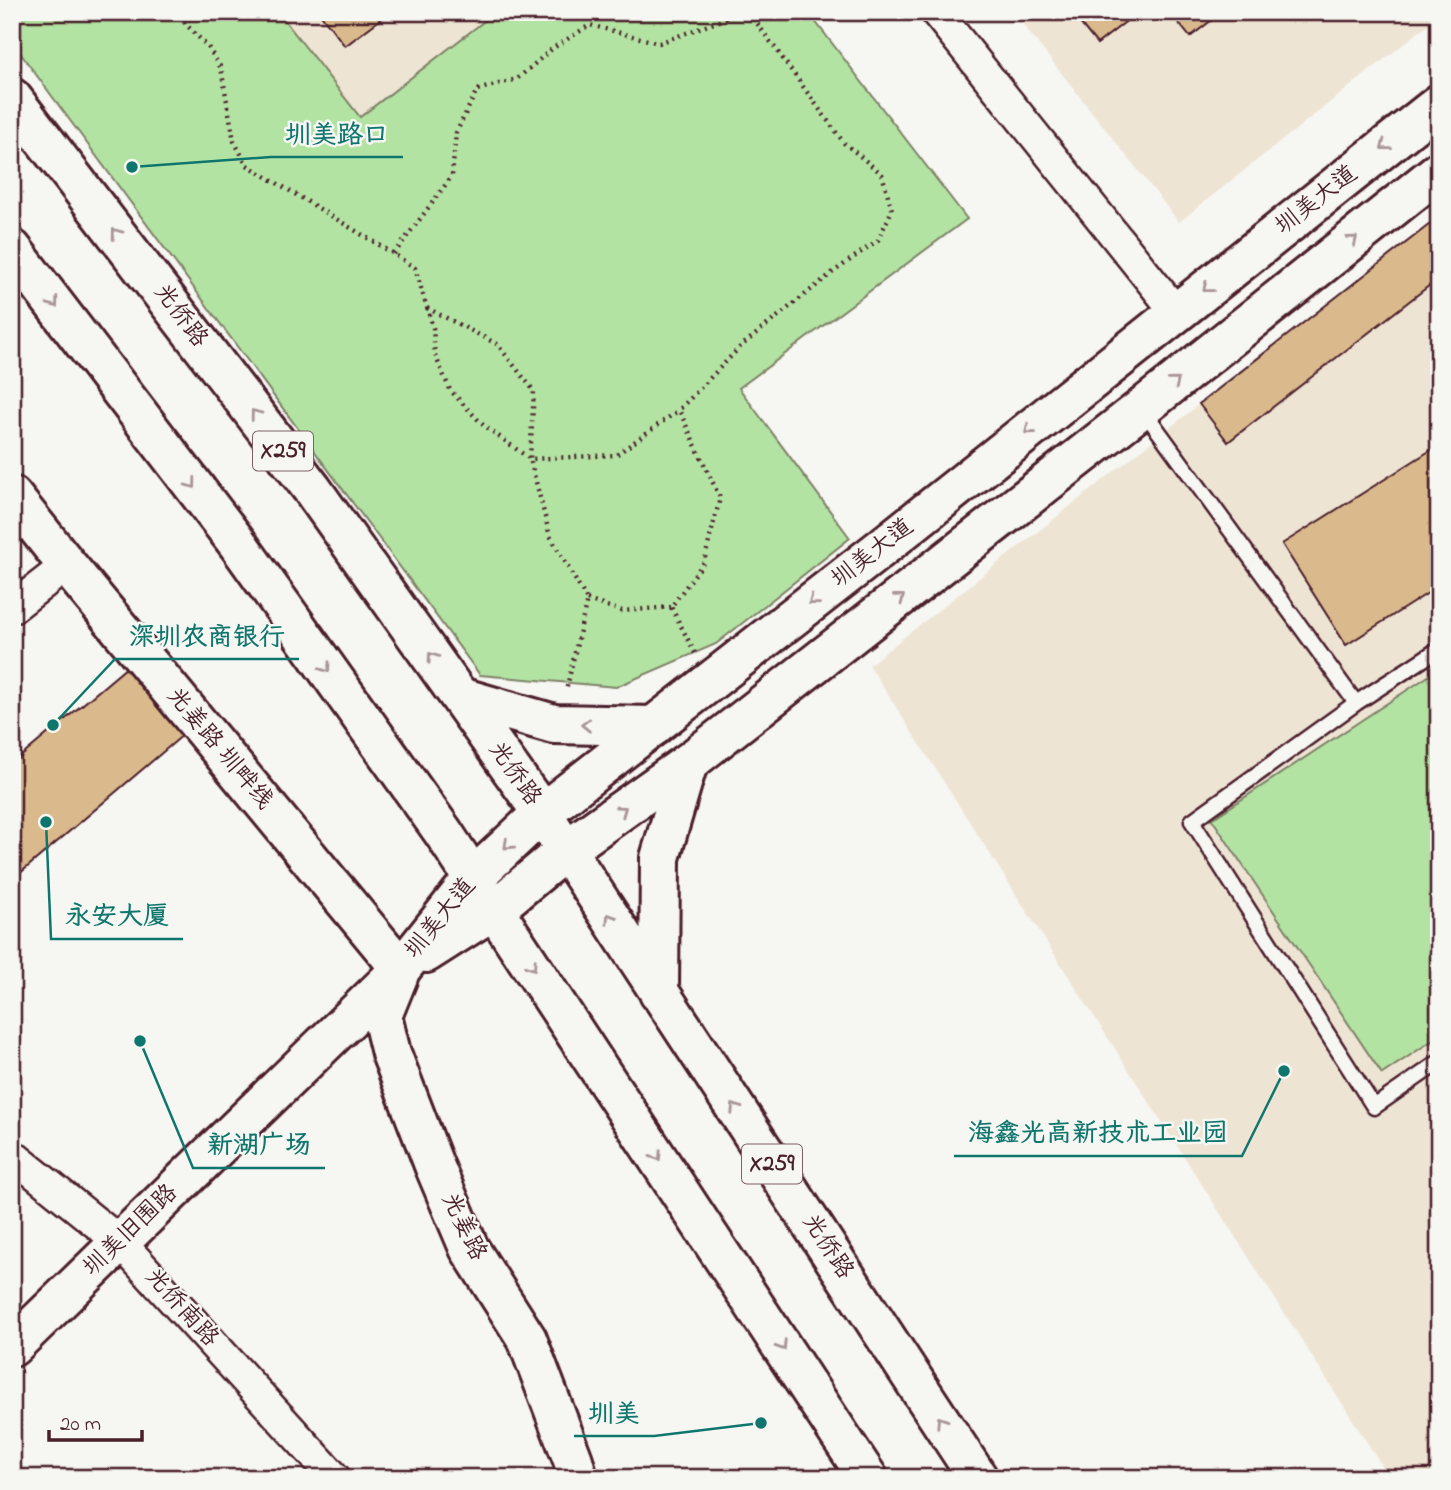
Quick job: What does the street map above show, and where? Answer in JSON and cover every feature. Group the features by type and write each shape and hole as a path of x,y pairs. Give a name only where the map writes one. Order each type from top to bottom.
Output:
{"main road":[{"name":"光侨路","path":"12,97 312,489 542,813 978,1478"},
{"name":"圳美大道","path":"401,969 474,877 542,813 880,549 1439,104"},
{"name":"圳美大道","path":"401,969 495,909 566,850 688,763 1142,408 1439,171"},
{"path":"12,249 238,544 474,877 868,1478"},
{"name":"光姜路 圳畔线","path":"12,496 401,969"},
{"path":"460,697 558,724 654,726"},
{"path":"659,993 660,858 688,763"},
{"name":"圳美旧围路","path":"12,1347 401,969"},
{"name":"光姜路","path":"401,969 382,1016 391,1053 433,1165 469,1248 527,1339 578,1478"}],"street":[{"path":"936,12 1177,312"},
{"path":"12,608 67,565"},
{"name":"光侨南路","path":"12,1155 120,1242 335,1478"}],"lane":[{"path":"1142,408 1356,703"},
{"path":"1439,649 1356,703 1192,821 1374,1107 1439,1062"}],"path":[{"path":"174,12 208,47 221,68 234,141 247,165 415,268 433,328 435,355 450,390 483,425 530,459 616,455 679,410 741,346 878,240 892,210 882,174 844,143 746,12 659,43 590,24 553,48 517,79 477,90 456,133 452,176 394,254"},
{"path":"427,308 497,344 534,391 530,459 550,536 587,600 622,611 671,607 704,562 720,498 679,410"},
{"path":"558,724 587,600"},
{"path":"671,607 710,681"}],"shaded area":[{"path":"278,12 496,12 360,117"},
{"path":"1013,12 1439,12 1439,16 1179,222"},
{"path":"1439,215 1439,1478 1390,1478 869,665"}],"green space":[{"path":"12,12 278,12 360,117 496,12 808,12 967,219 739,388 850,538 716,644 616,687 480,675 12,42"},
{"path":"1439,669 1439,1036 1382,1074 1212,819"}],"building":[{"path":"319,12 390,12 345,46"},
{"path":"1071,12 1138,12 1097,44"},
{"path":"1170,12 1222,12 1190,37"},
{"path":"1439,217 1439,278 1228,442 1199,404"},
{"path":"1439,445 1439,586 1346,645 1282,544"},
{"path":"133,662 190,729 12,880 12,764"}],"place":[{"name":"圳美路口","path":"132,167"},
{"name":"深圳农商银行","path":"53,725"},
{"name":"永安大厦","path":"46,822"},
{"name":"新湖广场","path":"140,1041"},
{"name":"海鑫光高新技术工业园","path":"1284,1071"},
{"name":"圳美","path":"761,1423"}]}
